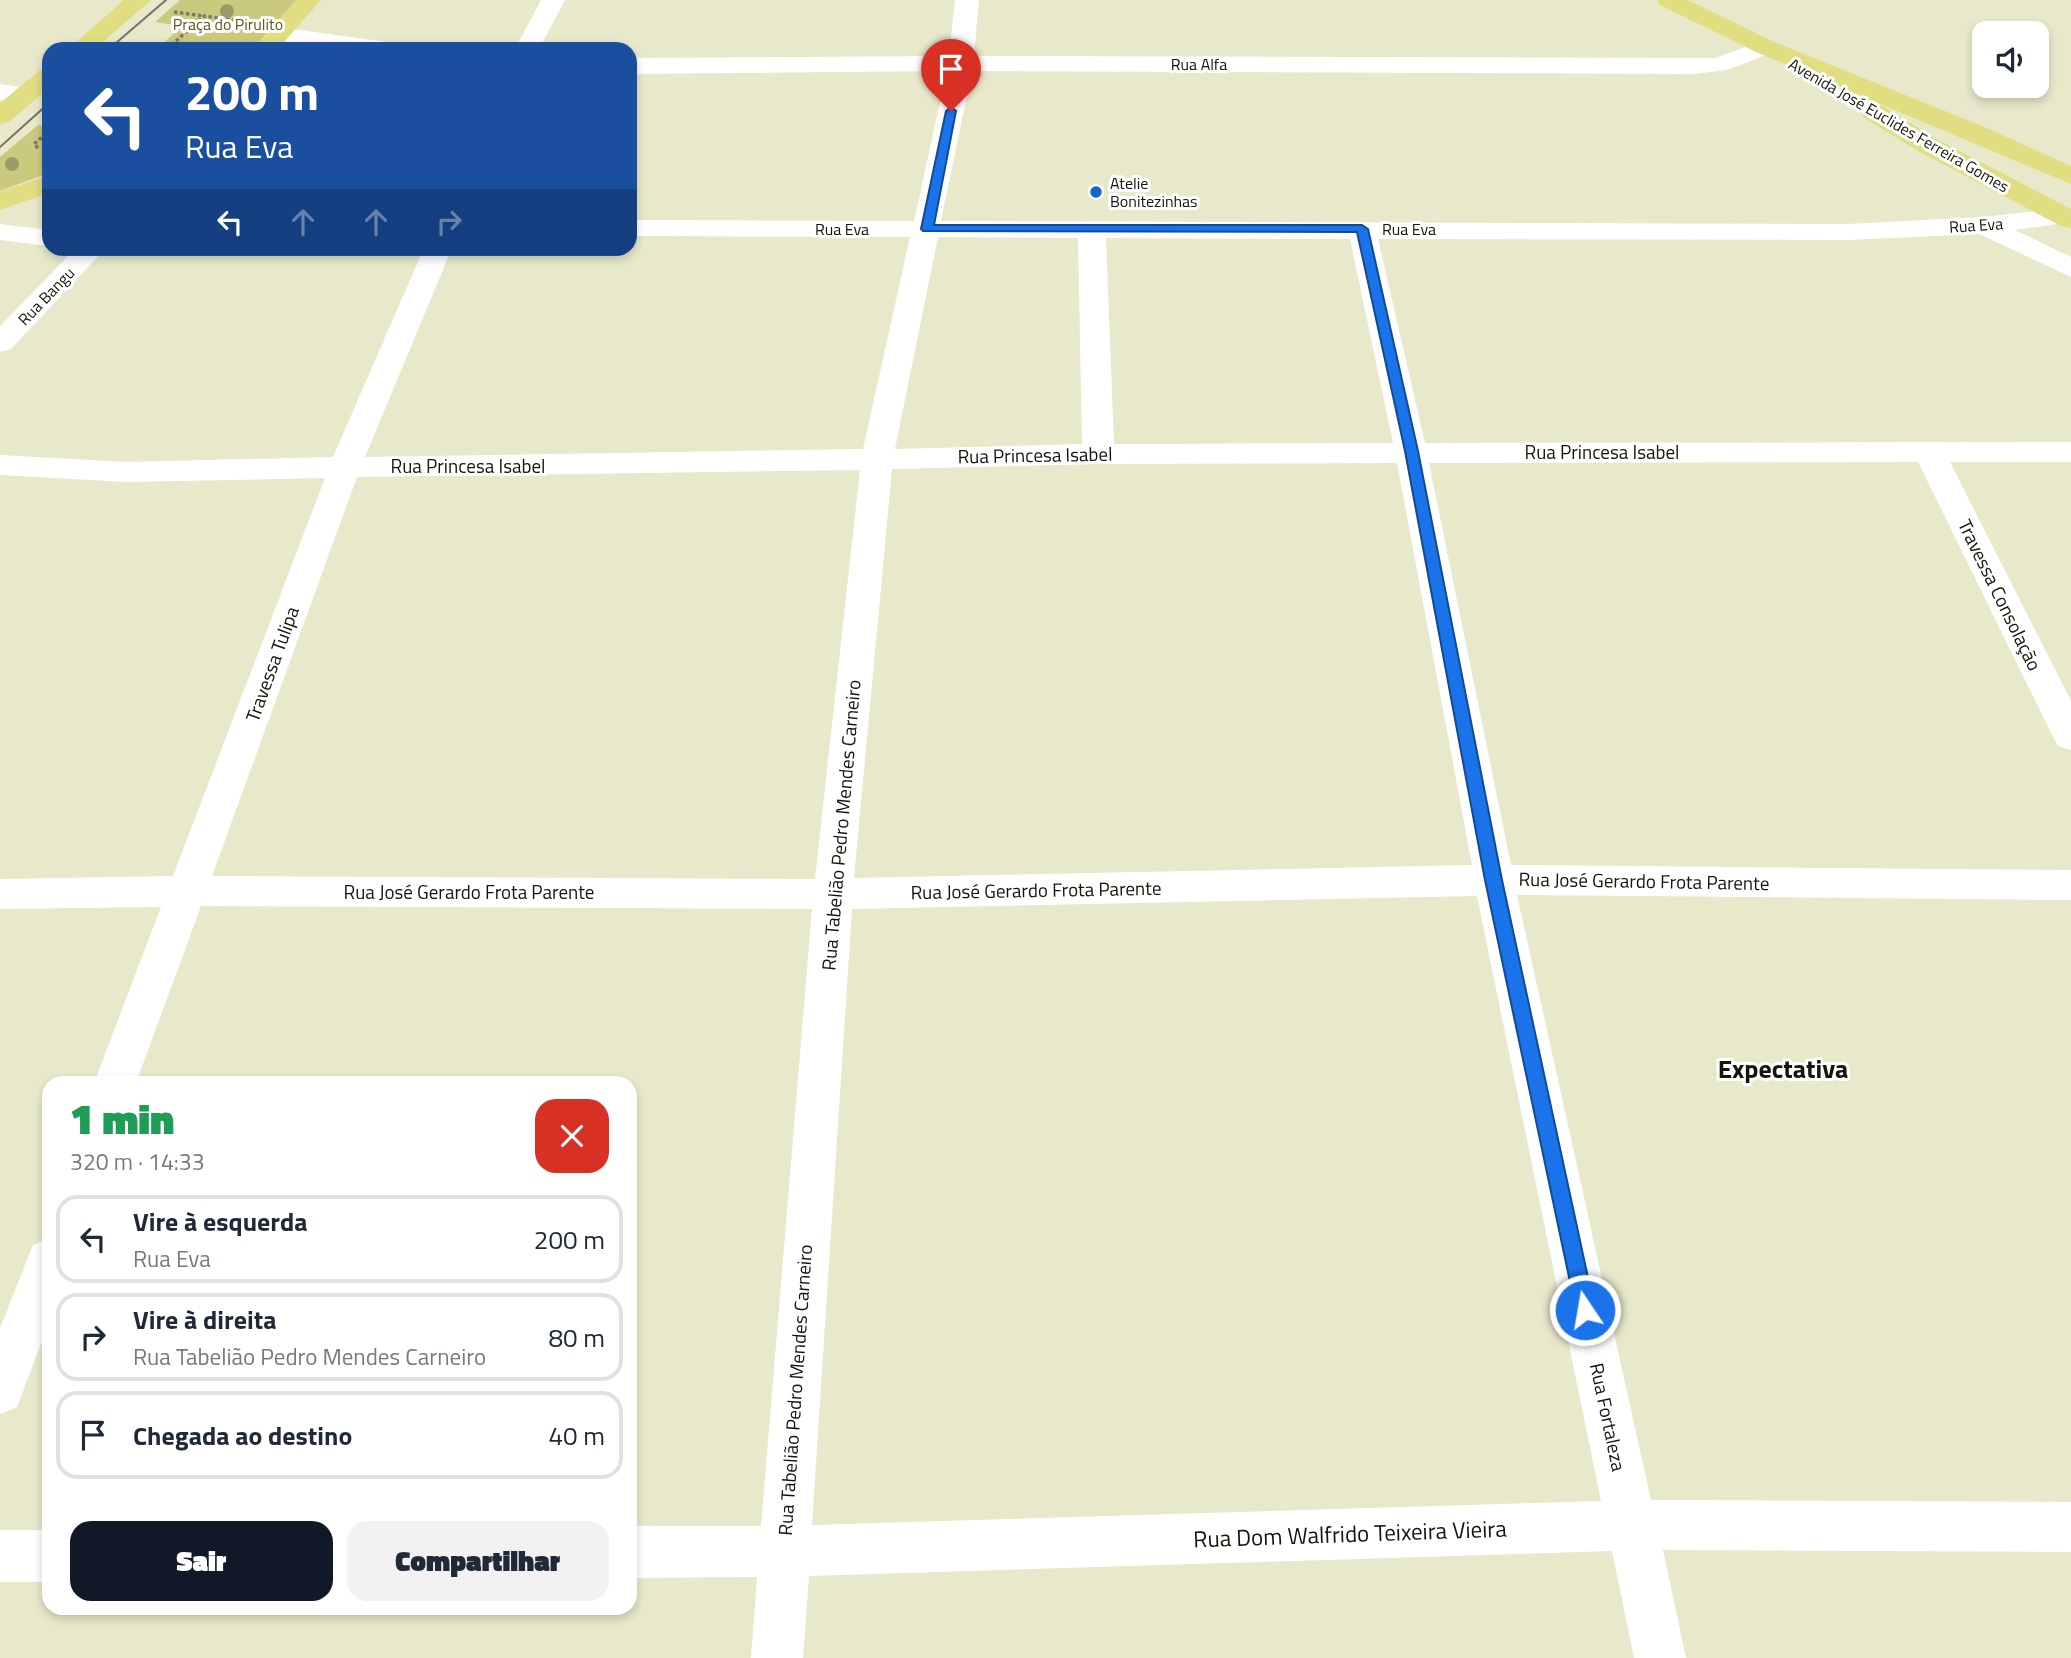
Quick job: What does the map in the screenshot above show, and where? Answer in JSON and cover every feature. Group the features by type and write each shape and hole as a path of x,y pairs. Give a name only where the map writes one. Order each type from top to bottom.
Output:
{"main road":[{"path":"88,42 139,0"},
{"path":"275,37 309,0"},
{"name":"Avenida José Euclides Ferreira Gomes","path":"1669,0 1765,47 1973,132 2071,176"},
{"name":"Avenida José Euclides Ferreira Gomes","path":"1765,47 1927,145 2067,218"},
{"path":"0,116 42,81"},
{"path":"0,202 42,186"}],"street":[{"path":"531,42 553,0"},
{"name":"Rua Tabelião Pedro Mendes Carneiro","path":"777,1658 834,894 877,458 961,63 967,0"},
{"path":"275,37 322,42"},
{"name":"Rua Alfa","path":"637,66 961,63 1694,66 1718,65 1765,47"},
{"path":"0,92 26,94"},
{"name":"Rua Eva","path":"637,228 1847,232 2067,218"},
{"path":"1983,225 2071,268"},
{"path":"1092,229 1098,454"},
{"name":"Rua Fortaleza","path":"1362,229 1411,451 1494,880 1660,1658"},
{"path":"0,232 42,237"},
{"name":"Rua Bangu","path":"0,343 84,256"},
{"name":"Travessa Tulipa","path":"118,1076 345,467 435,256"},
{"name":"Rua Princesa Isabel","path":"0,465 126,472 1098,454 1411,451 2071,452"},
{"name":"Travessa Consolação","path":"1929,453 2071,737"},
{"name":"Rua José Gerardo Frota Parente","path":"0,894 187,891 834,894 1494,880 2071,885"},
{"path":"0,1391 42,1279"},
{"name":"Rua Dom Walfrido Teixeira Vieira","path":"637,1552 783,1551 1631,1525 2071,1527"},
{"path":"0,1556 42,1556"}],"path":[{"path":"176,18 183,13"},
{"path":"175,42 204,16 275,37"},
{"path":"34,145 42,138"}],"green space":[{"name":"Praça do Pirulito","path":"180,0 301,0 262,42 165,42 182,26 155,22"},
{"path":"38,125 42,126 42,176 0,191 0,157"}],"tram line":[{"path":"117,42 166,0"},
{"path":"0,147 42,109"}],"place":[{"name":"Atelie Bonitezinhas","path":"1096,192"}],"district":[{"name":"Expectativa","path":"1783,1069"}],"route":[{"path":"951,111 927,229 1362,229 1411,451 1494,880 1585,1310"}]}
